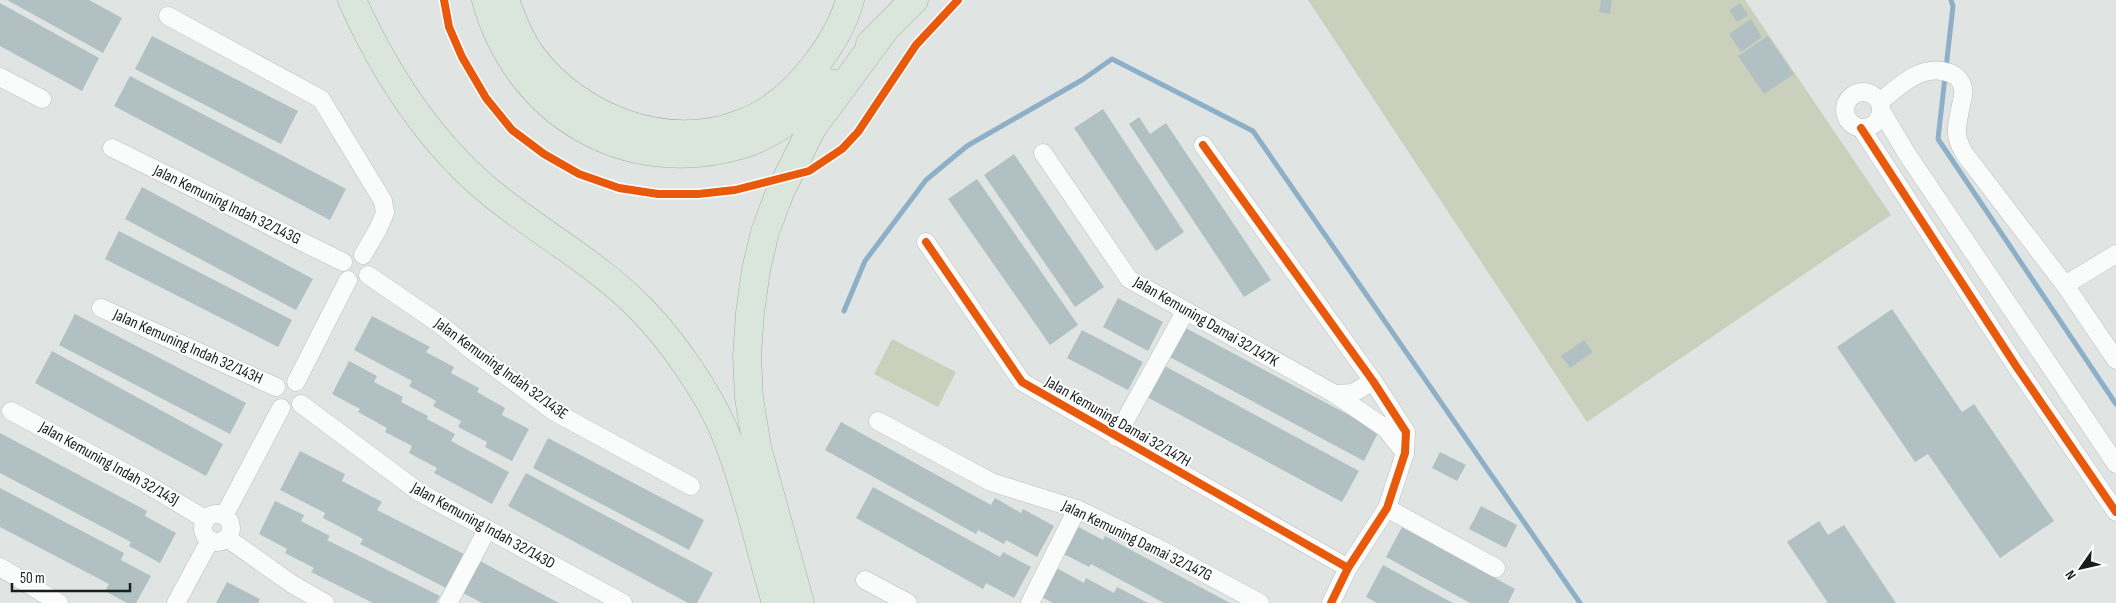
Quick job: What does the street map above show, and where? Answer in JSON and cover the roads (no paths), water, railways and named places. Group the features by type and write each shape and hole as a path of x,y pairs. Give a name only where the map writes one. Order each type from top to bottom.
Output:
{"highway":[{"path":"352,0 388,69 411,105 439,141 466,171 491,194 601,273 625,293 660,330 691,372 722,426 735,459 776,603"},
{"path":"486,0 492,20 518,69 536,92 556,112 598,136 641,150 668,154 702,153 742,145 769,132 793,117 813,101 914,0"},
{"path":"505,0 520,38 531,54 568,94 592,110 633,127 677,134 700,133 740,125 758,116 789,95 826,52 846,14 850,0"},
{"path":"800,603 756,447 749,398 747,356 756,270 765,232 780,192 812,128 883,32"}],"street":[{"path":"168,16 321,99 383,201 385,213 363,255"},
{"path":"2116,360 2065,285 1964,153 1957,141 1956,132 1963,91 1961,82 1945,72 1913,76 1881,107 1878,121 1871,126 1862,128 1852,124 1847,117 1845,108 1849,99 1856,93 1865,92 1874,95 1881,107 1907,154 2116,464"},
{"path":"0,77 42,99"},
{"path":"1862,128 2016,366 2116,512"},
{"path":"1203,145 1373,380 1406,432 1405,453 1387,508 1348,568 1331,603"},
{"name":"Jalan Kemuning Indah 32/143G","path":"112,148 343,262"},
{"name":"Jalan Kemuning Damai 32/147K","path":"1043,153 1129,279 1185,312 1335,394 1385,428 1405,453"},
{"name":"Jalan Kemuning Damai 32/147H","path":"926,242 1022,382 1348,568"},
{"path":"354,254 363,255 369,262 368,275 362,281 352,282 348,280 342,274 343,262 345,258 354,254"},
{"path":"2065,285 2116,254"},
{"name":"Jalan Kemuning Indah 32/143E","path":"368,275 441,325 553,411 691,486"},
{"path":"296,382 348,280"},
{"name":"Jalan Kemuning Indah 32/143H","path":"101,308 276,387"},
{"path":"1116,437 1185,312"},
{"path":"288,380 296,382 304,394 301,404 294,410 281,408 275,401 274,391 276,387 288,380"},
{"path":"1335,394 1353,393 1373,380"},
{"name":"Jalan Kemuning Indah 32/143D","path":"301,404 419,492 623,603"},
{"path":"224,516 281,408"},
{"name":"Jalan Kemuning Indah 32/143J","path":"11,411 144,482 206,519"},
{"name":"Jalan Kemuning Damai 32/147G","path":"878,421 991,482 1077,509 1154,546 1260,603"},
{"path":"1387,508 1496,568"},
{"path":"1030,603 1077,509"},
{"path":"214,514 224,516 231,526 227,538 219,542 210,540 202,531 206,519 214,514"},
{"path":"448,603 487,530"},
{"path":"227,538 292,584 325,603"},
{"path":"176,603 210,540"},
{"path":"0,567 59,603"},
{"path":"865,580 908,603"}],"waterway":[{"path":"1951,0 1953,6 1938,139 2116,404"},
{"path":"844,311 865,261 926,180 967,146 1082,80 1112,59 1253,131 1580,603"}]}
